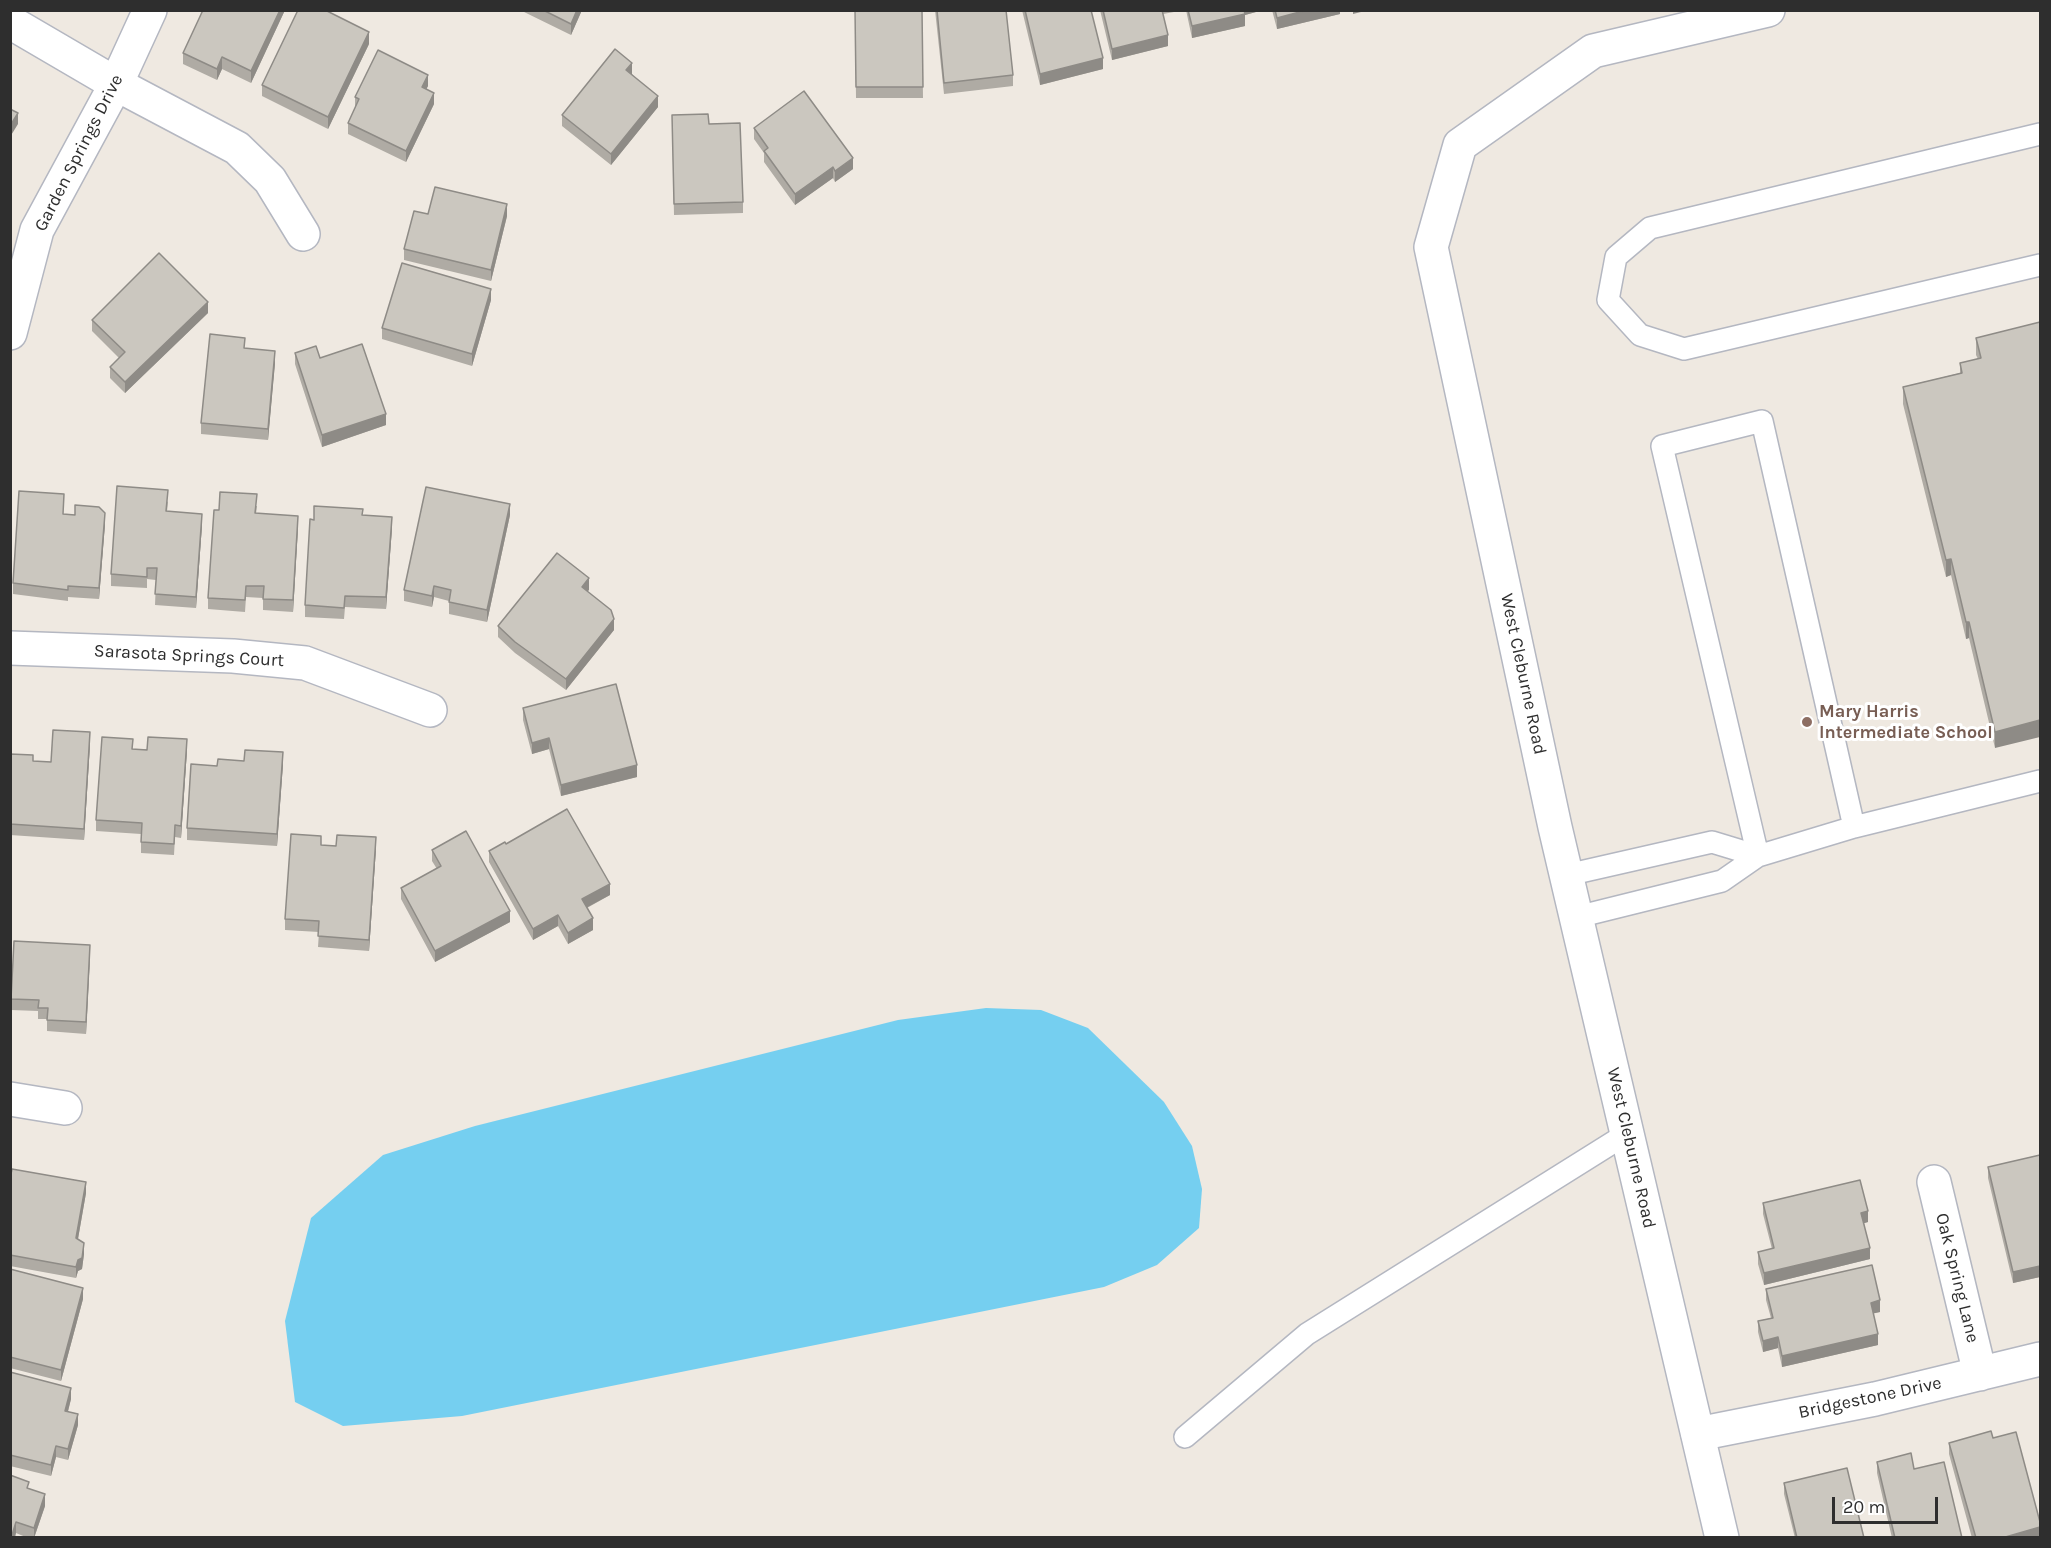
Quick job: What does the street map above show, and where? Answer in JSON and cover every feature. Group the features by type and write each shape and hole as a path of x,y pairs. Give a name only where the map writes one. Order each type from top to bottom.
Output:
{"street":[{"name":"Garden Springs Drive","path":"10,333 37,230 116,84 150,10"},
{"name":"West Cleburne Road","path":"1722,1538 1567,875 1431,247 1460,145 1593,51 1768,10"},
{"path":"10,22 116,84 237,147 270,180 303,234"},
{"name":"Sarasota Springs Court","path":"10,648 233,656 305,663 430,710"},
{"path":"10,1099 65,1107"},
{"name":"Oak Spring Lane","path":"1934,1182 1980,1374"},
{"name":"Bridgestone Drive","path":"1698,1434 1875,1399 2040,1359"}],"lane":[{"path":"2040,134 1650,228 1616,256 1608,300 1640,335 1684,349 2040,265"},
{"path":"1758,856 1662,446 1762,421 1854,827"},
{"path":"1577,917 1722,881 1758,856 1854,827 2040,781"},
{"path":"1567,875 1712,842 1758,856"},
{"path":"1185,1437 1307,1334 1628,1133"}],"water":[{"path":"986,1008 1041,1010 1088,1028 1164,1102 1192,1146 1202,1189 1199,1228 1157,1265 1104,1287 462,1416 343,1426 295,1402 285,1321 311,1218 383,1155 475,1126 898,1020"}],"building":[{"path":"203,10 280,10 251,71 222,57 217,69 183,53"},
{"path":"298,10 325,10 369,32 328,117 262,85"},
{"path":"543,10 577,10 571,24"},
{"path":"855,10 922,10 923,87 856,87"},
{"path":"937,10 1006,10 1013,75 944,83"},
{"path":"1025,10 1091,10 1103,58 1040,74"},
{"path":"1103,10 1162,10 1168,35 1112,49"},
{"path":"1188,10 1244,10 1245,14 1192,26"},
{"path":"1275,10 1307,10 1277,18"},
{"path":"615,49 632,63 626,70 658,96 611,154 562,115"},
{"path":"378,50 428,75 422,87 434,93 406,151 348,123 359,99 355,97"},
{"path":"804,91 853,158 835,171 833,167 795,194 764,151 768,148 754,128"},
{"path":"10,109 18,113 10,126"},
{"path":"708,114 709,124 740,123 743,202 674,204 672,115"},
{"path":"435,187 507,204 491,270 404,249 414,211 428,214"},
{"path":"159,253 208,302 125,382 110,367 125,352 92,320"},
{"path":"402,263 491,289 472,354 382,328"},
{"path":"2040,322 2040,720 1995,732 1969,622 1966,622 1951,559 1946,560 1903,387 1962,373 1960,363 1981,358 1976,338"},
{"path":"210,334 245,338 244,348 275,351 268,429 201,423"},
{"path":"362,344 386,414 322,435 295,353 316,346 320,358"},
{"path":"117,486 168,490 166,511 202,514 196,597 155,594 157,568 147,568 147,577 111,574"},
{"path":"426,487 510,504 487,610 449,602 451,590 434,586 432,596 404,590"},
{"path":"19,491 64,494 63,514 75,515 75,505 99,507 105,513 99,588 68,586 68,590 13,583"},
{"path":"220,492 257,494 255,513 298,516 293,600 263,599 264,586 246,586 245,600 208,598 214,510 219,510"},
{"path":"314,506 363,509 362,515 392,517 386,597 345,596 344,608 305,605 310,519 314,520"},
{"path":"557,553 589,578 582,587 611,610 614,619 566,679 515,642 498,626"},
{"path":"616,684 637,765 561,785 549,738 532,743 523,708"},
{"path":"53,730 90,732 84,829 10,824 10,754 33,755 33,761 51,762"},
{"path":"102,737 133,739 132,749 147,750 148,737 187,739 181,826 175,825 174,844 141,842 142,823 96,820"},
{"path":"245,750 283,752 277,834 187,828 191,764 217,766 218,759 244,761"},
{"path":"567,809 610,884 582,899 593,918 568,933 558,915 533,929 489,851 505,842 506,844"},
{"path":"466,831 510,911 435,951 401,888 441,866 432,850"},
{"path":"291,834 321,836 321,845 336,846 337,835 376,837 369,940 318,936 319,921 285,919"},
{"path":"14,941 90,945 86,1022 47,1020 48,1008 38,1008 39,1000 11,999"},
{"path":"2040,1155 2040,1266 2013,1272 1988,1167"},
{"path":"12,1169 86,1182 76,1238 84,1243 82,1258 78,1260 76,1267 10,1255"},
{"path":"1860,1180 1868,1211 1861,1213 1870,1248 1764,1273 1758,1252 1774,1248 1763,1203"},
{"path":"1872,1265 1880,1300 1871,1303 1878,1334 1782,1356 1778,1337 1763,1341 1758,1321 1773,1318 1766,1289"},
{"path":"10,1269 83,1288 61,1370 10,1357"},
{"path":"10,1372 71,1388 65,1411 78,1414 68,1449 56,1446 51,1465 10,1455"},
{"path":"1991,1431 1993,1438 2016,1432 2040,1527 2002,1538 1976,1538 1949,1443"},
{"path":"1911,1453 1914,1469 1944,1462 1962,1538 1895,1538 1877,1462"},
{"path":"1847,1468 1864,1538 1797,1538 1784,1483"},
{"path":"10,1475 29,1482 27,1488 45,1494 34,1528 16,1522 11,1538"}],"place":[{"name":"Mary Harris Intermediate School","path":"1807,722"}]}
